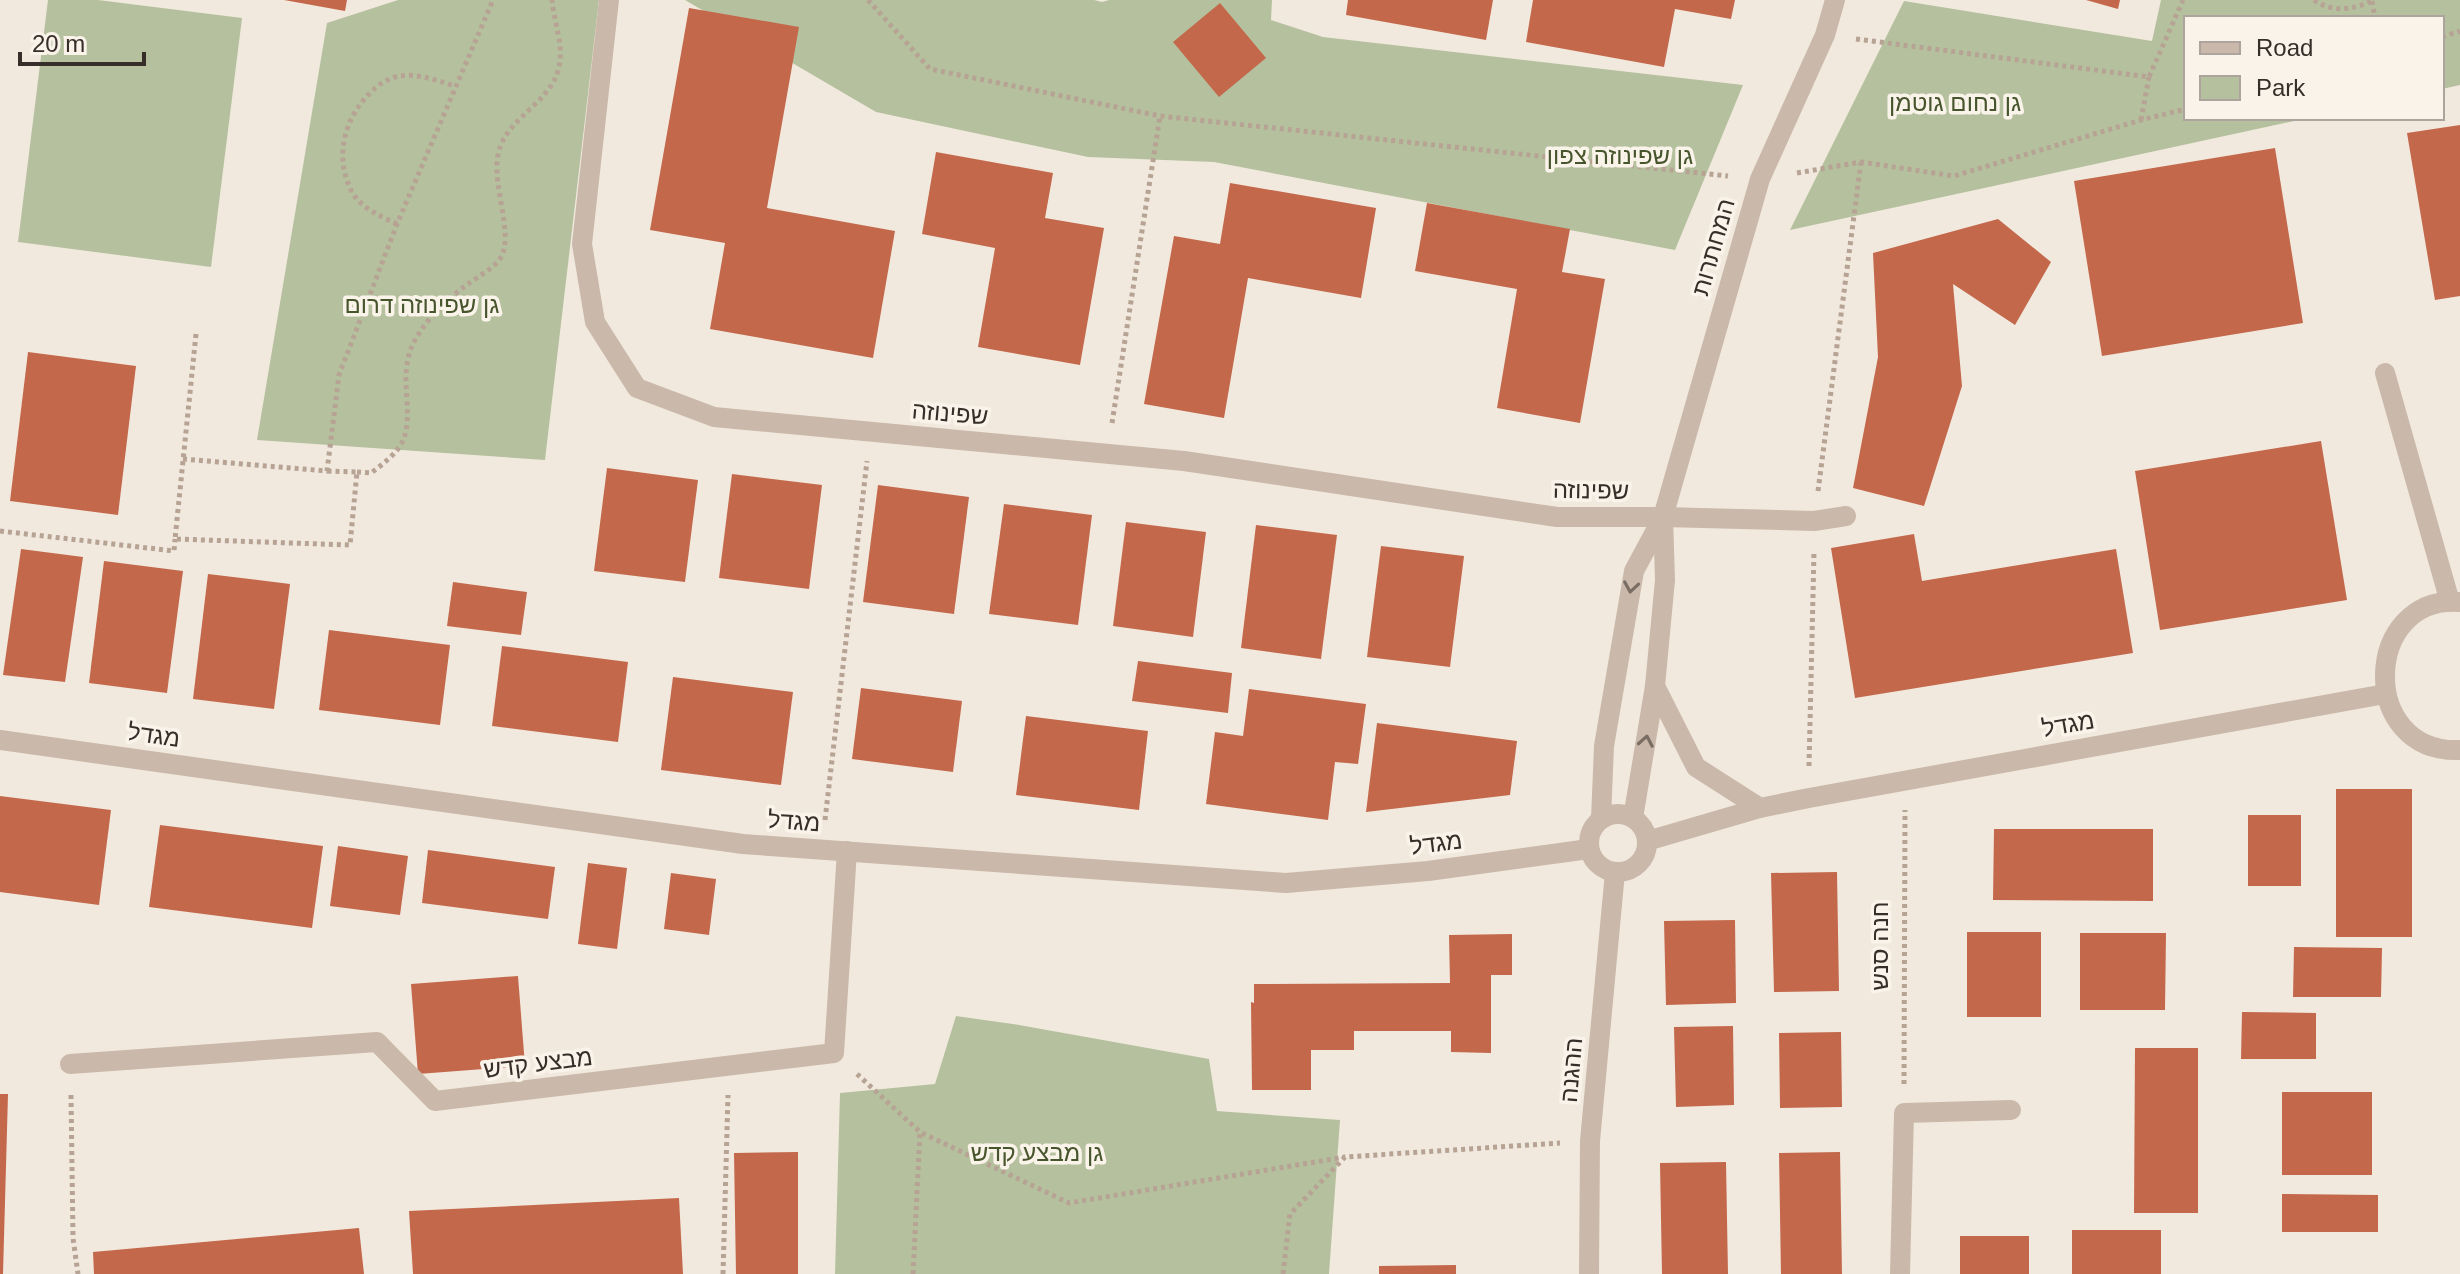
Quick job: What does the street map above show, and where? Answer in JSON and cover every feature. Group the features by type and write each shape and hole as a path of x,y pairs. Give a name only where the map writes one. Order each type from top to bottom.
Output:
{"street":[{"name":"שפינוזה","path":"609,0 582,244 595,322 637,388 714,417 1184,461 1557,517 1814,521 1846,516"},
{"name":"המחתרות","path":"1601,819 1604,746 1634,571 1663,517 1760,179 1825,35 1835,0"},
{"path":"2385,373 2455,602 2425,608 2404,623 2390,644 2383,668 2385,694 2393,715 2408,732 2426,745 2460,750"},
{"name":"המחתרות","path":"1633,818 1655,686 1665,580 1663,517"},
{"path":"1655,686 1696,767 1760,808"},
{"name":"מגדל","path":"1647,841 1760,808 1809,798 2385,694"},
{"name":"מגדל","path":"0,740 728,842 1286,883 1428,871 1589,849"},
{"path":"1620,814 1633,818 1643,827 1647,841 1642,860 1635,867 1615,872 1603,868 1594,860 1589,849 1590,832 1601,819 1620,814"},
{"path":"834,1053 847,851"},
{"name":"ההגנה","path":"1589,1274 1590,1141 1615,872"},
{"name":"מבצע קדש","path":"70,1064 377,1042 435,1101 834,1053"},
{"path":"1900,1274 1904,1113 2011,1110"}],"path":[{"path":"327,471 339,375 397,224 493,0"},
{"path":"183,459 371,473 388,460 404,441 407,422 405,379 412,344 426,323 461,289 500,260 506,242 496,177 498,153 508,132 546,94 555,80 560,61 552,0"},
{"path":"868,0 930,69 1160,116 1760,179 1861,162 1954,176 2184,109"},
{"path":"2141,120 2149,77 2183,0"},
{"path":"2314,0 2336,9 2355,8 2372,1"},
{"path":"1825,35 2149,77"},
{"path":"397,224 373,213 353,194 344,170 343,146 349,120 359,103 377,86 398,76 421,76 455,86"},
{"path":"1107,454 1160,116"},
{"path":"1809,798 1814,521 1861,162"},
{"path":"0,531 174,551 196,334"},
{"path":"822,849 870,432"},
{"path":"175,539 350,545 357,472"},
{"name":"חנה סנש","path":"1904,1113 1905,780"},
{"path":"834,1053 920,1132 1069,1203 1345,1157 1590,1141"},
{"path":"70,1064 73,1238 78,1274"},
{"path":"723,1274 729,1066"},
{"path":"913,1274 920,1132"},
{"path":"1283,1274 1290,1214 1345,1157"}],"green space":[{"path":"48,0 98,0 242,18 211,267 18,242"},
{"name":"גן שפינוזה דרום","path":"398,0 599,0 545,460 257,440 327,23"},
{"name":"גן שפינוזה צפון","path":"685,0 1272,0 1271,20 1323,37 1743,85 1675,250 1214,162 1088,157 876,112"},
{"name":"גן נחום גוטמן","path":"2161,0 2460,0 2460,85 2444,89 2444,16 2184,16 2184,120 2299,120 1790,230 1904,1 2152,41"},
{"name":"גן מבצע קדש","path":"956,1016 1209,1059 1217,1111 1340,1120 1329,1274 835,1274 840,1093 935,1084"}],"building":[{"path":"284,0 347,0 345,11"},
{"path":"1348,0 1493,0 1486,40 1346,15"},
{"path":"1533,0 1735,0 1731,19 1675,9 1664,67 1526,42"},
{"path":"2086,0 2120,0 2118,9"},
{"path":"1220,3 1266,58 1219,97 1173,42"},
{"path":"689,8 799,27 767,208 895,231 873,358 710,329 725,243 650,230"},
{"path":"2460,125 2460,296 2435,300 2407,133"},
{"path":"2275,148 2303,323 2102,356 2074,181"},
{"path":"936,152 1053,173 1045,218 1104,228 1080,365 978,347 995,248 922,234"},
{"path":"1230,183 1376,208 1361,298 1248,278 1224,418 1144,404 1174,236 1220,244"},
{"path":"1427,203 1570,229 1562,272 1605,279 1580,423 1497,408 1517,289 1415,271"},
{"path":"1998,219 2051,262 2015,325 1953,284 1962,386 1924,506 1853,488 1878,357 1873,253"},
{"path":"28,352 136,366 118,515 10,501"},
{"path":"2321,441 2347,600 2160,630 2135,471"},
{"path":"607,468 698,480 685,582 594,571"},
{"path":"732,474 822,485 809,589 719,578"},
{"path":"878,485 969,497 954,614 863,602"},
{"path":"1004,504 1092,515 1078,625 989,614"},
{"path":"1126,522 1206,532 1193,637 1113,626"},
{"path":"1256,525 1337,535 1321,659 1241,648"},
{"path":"1914,534 1922,581 2116,549 2133,653 1855,698 1831,548"},
{"path":"1381,546 1464,556 1450,667 1367,657"},
{"path":"21,549 83,557 65,682 3,675"},
{"path":"104,561 183,571 167,693 89,683"},
{"path":"208,574 290,584 274,709 193,699"},
{"path":"453,582 527,592 521,635 447,626"},
{"path":"329,630 450,645 440,725 319,710"},
{"path":"502,646 628,662 618,742 492,726"},
{"path":"1138,661 1232,673 1228,713 1132,701"},
{"path":"673,677 793,692 781,785 661,770"},
{"path":"861,688 962,701 953,772 852,759"},
{"path":"1249,689 1366,704 1358,764 1335,762 1328,820 1206,804 1215,732 1243,736"},
{"path":"1026,716 1148,731 1139,810 1016,795"},
{"path":"1377,723 1517,741 1510,795 1366,812"},
{"path":"2336,789 2412,789 2412,937 2336,937"},
{"path":"0,796 111,810 99,905 0,892"},
{"path":"2248,815 2301,815 2301,886 2248,886"},
{"path":"160,825 323,846 312,928 149,907"},
{"path":"1994,829 2153,829 2153,901 1993,900"},
{"path":"338,846 408,856 400,915 330,906"},
{"path":"428,850 555,867 548,919 422,903"},
{"path":"588,863 627,868 617,949 578,944"},
{"path":"1837,872 1839,991 1774,992 1771,873"},
{"path":"671,873 716,879 709,935 664,929"},
{"path":"1735,920 1736,1003 1666,1005 1664,921"},
{"path":"1967,932 2041,932 2041,1017 1967,1017"},
{"path":"2080,933 2166,933 2165,1010 2080,1010"},
{"path":"1512,934 1512,975 1491,975 1491,1053 1451,1052 1451,1031 1354,1031 1354,1050 1311,1050 1311,1090 1252,1090 1251,1002 1254,1003 1254,984 1450,983 1449,935"},
{"path":"2294,947 2382,948 2381,997 2293,997"},
{"path":"518,976 525,1066 418,1074 411,984"},
{"path":"2242,1012 2316,1013 2316,1059 2241,1059"},
{"path":"1733,1026 1734,1105 1676,1107 1674,1027"},
{"path":"1841,1032 1842,1107 1780,1108 1779,1033"},
{"path":"2135,1048 2198,1048 2198,1213 2134,1213"},
{"path":"2282,1092 2372,1092 2372,1175 2282,1175"},
{"path":"0,1094 8,1094 3,1274 0,1274"},
{"path":"798,1152 798,1274 736,1274 734,1153"},
{"path":"1840,1152 1842,1274 1781,1274 1779,1153"},
{"path":"1726,1162 1728,1274 1662,1274 1660,1163"},
{"path":"2282,1194 2378,1195 2378,1232 2282,1232"},
{"path":"679,1198 683,1274 413,1274 409,1211"},
{"path":"359,1228 364,1274 94,1274 93,1252"},
{"path":"2072,1230 2161,1230 2161,1274 2072,1274"},
{"path":"1960,1236 2029,1236 2029,1274 1960,1274"},
{"path":"1456,1265 1456,1274 1379,1274 1379,1266"}]}
